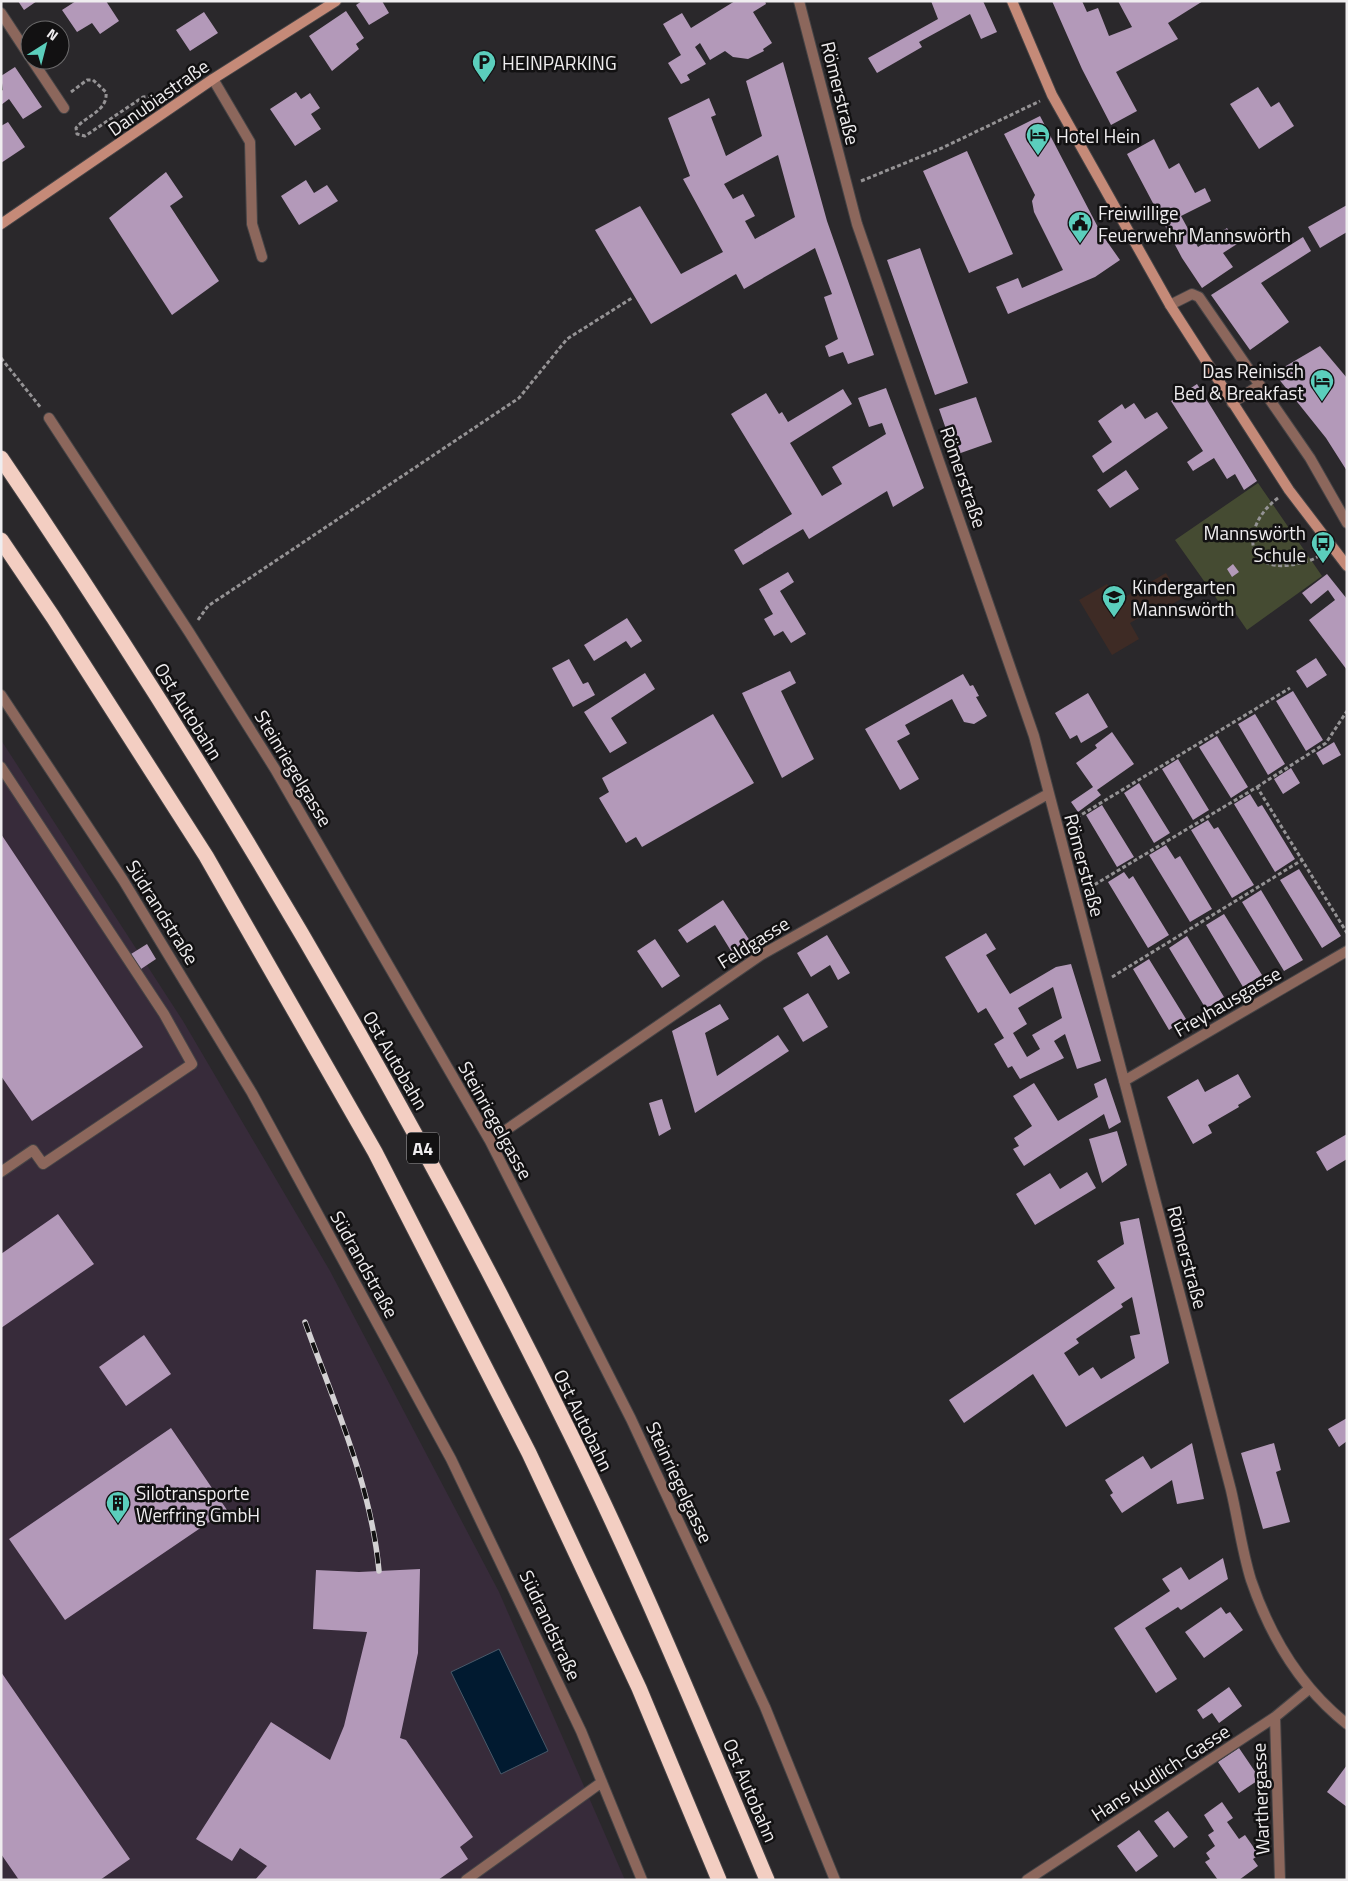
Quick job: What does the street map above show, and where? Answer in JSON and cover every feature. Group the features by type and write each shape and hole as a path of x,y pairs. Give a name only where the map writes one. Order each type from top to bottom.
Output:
{"highway":[{"name":"Ost Autobahn","path":"1,458 93,593 242,834 416,1135 571,1434 679,1670 767,1880"},
{"name":"A4","path":"1,540 53,617 206,856 375,1152 529,1453 639,1688 719,1880"}],"main road":[{"name":"Danubiastraße","path":"1,224 213,79 336,1"},
{"path":"1012,1 1052,95 1170,305 1289,490 1347,566"}],"street":[{"name":"Römerstraße","path":"799,1 857,224 1034,736 1231,1490 1251,1579 1277,1643 1309,1689 1347,1724"},
{"path":"1,13 20,42"},
{"path":"39,70 61,104"},
{"path":"213,79 250,142 252,224 262,257"},
{"path":"1170,305 1192,294 1199,297 1310,458 1347,524"},
{"path":"1232,403 1260,385"},
{"name":"Steinriegelgasse","path":"50,418 275,768 490,1141 635,1428 765,1707 835,1880"},
{"name":"Südrandstraße","path":"1,695 123,880 252,1093 451,1458 534,1630 602,1782 642,1880"},
{"path":"1,766 164,1014 192,1064 43,1164 33,1150 1,1172"},
{"name":"Feldgasse","path":"490,1141 761,955 1048,794"},
{"name":"Freyhausgasse","path":"1124,1081 1347,951"},
{"name":"Hans Kudlich-Gasse","path":"1032,1878 1275,1717 1309,1689"},
{"name":"Warthergasse","path":"1275,1717 1280,1880"},
{"path":"466,1880 602,1782"}],"path":[{"path":"61,104 87,80 93,80 106,92 107,100 103,107 82,121 76,128 77,134 85,136 144,97 160,96 168,91"},
{"path":"847,187 942,148 1052,95"},
{"path":"189,632 208,606 519,398 566,339 632,298"},
{"path":"1,358 50,418"},
{"path":"1289,490 1274,500 1259,517 1253,535 1252,548 1260,560 1282,568 1317,558 1332,546"},
{"path":"1058,829 1290,688"},
{"path":"1075,897 1326,743 1347,711"},
{"path":"1257,787 1347,933"},
{"path":"1099,985 1302,860"}],"shaded area":[{"name":"Kindergarten Mannswörth","path":"1166,573 1181,599 1159,612 1156,608 1130,623 1139,639 1112,655 1079,600 1107,584 1118,601"},
{"path":"1,740 183,1021 330,1271 499,1592 625,1880 1,1880"}],"green space":[{"path":"1258,483 1322,576 1247,630 1227,601 1221,605 1175,540"}],"water":[{"path":"499,1649 548,1751 501,1774 451,1672"}],"building":[{"path":"18,1 37,1 24,10"},
{"path":"76,1 106,1 119,21 100,34 92,23 77,32 62,10"},
{"path":"362,1 382,1 389,13 369,25 356,5"},
{"path":"735,1 765,1 766,4 753,12 772,43 763,49 764,51 748,59 733,57 725,51 710,60 700,43 695,47 706,64 687,75 690,80 681,84 668,63 681,55 663,24 682,13 691,28"},
{"path":"931,1 983,1 997,32 981,39 970,14 919,42 922,47 877,73 868,58 938,19"},
{"path":"1052,1 1082,1 1087,12 1098,8 1109,36 1132,27 1118,1 1203,1 1168,23 1178,39 1116,72 1137,111 1111,125 1082,69"},
{"path":"346,11 364,38 356,44 359,49 332,71 309,36"},
{"path":"204,12 218,33 190,51 176,30"},
{"path":"783,62 827,221 874,355 848,364 843,352 829,357 825,346 838,339 824,297 832,294 815,248 744,289 736,274 651,324 595,230 640,206 681,274 723,252 683,179 690,176 668,118 709,98 716,115 711,117 726,156 762,136 746,81","holes":["778,155 795,217 755,239 745,221 755,216 743,194 733,199 724,184"]},
{"path":"15,67 42,107 23,119 9,99 1,105 1,91 3,90 1,76"},
{"path":"1258,87 1271,107 1279,102 1294,126 1259,149 1230,104"},
{"path":"296,92 301,99 310,93 320,108 311,114 321,129 295,146 270,109"},
{"name":"Freiwillige Feuerwehr Mannswörth","path":"1040,116 1101,233 1120,260 1095,277 1008,314 996,287 1018,278 1022,288 1063,270 1034,212 1032,201 1035,195 1004,134"},
{"path":"8,122 25,147 1,163 1,126"},
{"path":"1154,139 1169,169 1179,163 1195,193 1205,188 1211,201 1181,216 1198,247 1227,228 1237,244 1223,253 1233,267 1202,288 1182,258 1127,154"},
{"path":"967,151 1013,254 969,273 923,171"},
{"path":"166,172 183,197 170,206 219,281 172,315 109,218"},
{"path":"306,180 314,193 327,185 338,201 299,225 281,196"},
{"path":"1347,205 1347,232 1320,248 1308,227"},
{"path":"1303,237 1311,251 1261,283 1289,322 1250,350 1211,295"},
{"path":"920,248 968,383 935,395 887,260"},
{"name":"Das Reinisch Bed & Breakfast","path":"1320,346 1347,378 1347,471 1326,438 1274,373"},
{"path":"1197,384 1257,481 1244,490 1235,474 1227,479 1214,458 1193,471 1187,462 1203,451 1171,401"},
{"path":"886,388 924,488 893,507 887,491 809,539 803,529 743,565 734,550 792,514 731,414 766,393 779,414 782,412 788,422 843,389 852,404 790,443 822,496 842,484 832,467 886,434 882,423 869,427 858,398"},
{"path":"976,397 992,442 955,455 939,409"},
{"path":"1134,403 1145,419 1157,412 1168,428 1103,473 1092,456 1112,442 1098,421 1122,404 1125,409"},
{"path":"1126,470 1139,489 1110,508 1097,490"},
{"path":"1233,564 1239,572 1232,577 1227,569"},
{"path":"788,572 794,582 780,591 806,634 791,643 783,631 774,636 764,619 773,614 759,589"},
{"path":"1327,574 1347,599 1347,670 1309,620 1335,600 1328,590 1311,604 1302,593"},
{"path":"627,618 642,641 631,648 626,641 594,661 584,645"},
{"path":"1316,658 1327,675 1307,688 1296,671"},
{"path":"569,659 583,684 588,682 595,695 573,707 552,668"},
{"path":"790,671 796,683 781,691 814,759 782,778 742,693"},
{"path":"645,673 655,689 611,718 627,743 610,753 584,712"},
{"path":"963,674 970,686 973,685 979,696 976,697 987,716 974,724 964,722 952,699 905,725 910,734 897,741 919,779 900,790 865,729"},
{"path":"1293,691 1323,740 1306,751 1276,701"},
{"path":"1088,693 1108,727 1081,743 1077,735 1070,739 1055,713"},
{"path":"713,714 754,783 642,847 636,837 626,843 599,798 609,792 602,778"},
{"path":"1255,714 1285,764 1268,775 1238,724"},
{"path":"1112,732 1134,764 1097,790 1101,795 1078,812 1071,802 1093,787 1076,763 1097,748 1095,745"},
{"path":"1217,736 1248,787 1231,798 1199,747"},
{"path":"1334,742 1341,755 1323,765 1316,753"},
{"path":"1178,759 1209,810 1193,820 1162,769"},
{"path":"1291,768 1300,783 1283,794 1274,779"},
{"path":"1139,783 1170,833 1154,843 1124,793"},
{"path":"1250,794 1258,807 1262,805 1295,859 1275,872 1234,804"},
{"path":"1102,805 1134,857 1117,867 1086,815"},
{"path":"1208,820 1214,829 1218,827 1254,885 1232,898 1191,830"},
{"path":"1,834 143,1047 32,1121 1,1076"},
{"path":"1166,845 1175,859 1180,856 1212,909 1190,922 1149,855"},
{"path":"1299,869 1341,936 1322,948 1280,880"},
{"path":"1124,872 1129,879 1133,876 1169,935 1148,948 1108,882"},
{"path":"1261,890 1303,960 1284,971 1242,902"},
{"path":"723,900 754,947 736,959 715,925 687,943 678,930"},
{"path":"1224,914 1262,975 1243,987 1206,925"},
{"path":"986,933 996,949 986,955 1010,994 1056,967 1071,964 1101,1061 1077,1069 1065,1034 1054,1041 1064,1058 1020,1079 1012,1066 1008,1068 994,1044 1004,1038 986,1008 978,1013 945,957","holes":["1053,987 1062,1018 1032,1035 1040,1049 1027,1057 1013,1033 1027,1024 1018,1008"]},
{"path":"827,935 850,973 838,980 830,965 811,977 797,953"},
{"path":"1187,936 1224,997 1206,1009 1169,948"},
{"path":"655,939 680,976 662,988 637,951"},
{"path":"147,944 156,959 141,969 131,954"},
{"path":"1149,959 1186,1019 1169,1030 1133,969"},
{"path":"808,993 828,1027 803,1042 783,1008"},
{"path":"720,1004 729,1019 705,1033 717,1076 778,1035 789,1051 695,1113 672,1031"},
{"path":"1238,1074 1251,1097 1238,1105 1239,1107 1208,1125 1212,1133 1193,1144 1167,1097 1198,1079 1205,1092"},
{"path":"1106,1078 1121,1122 1109,1129 1104,1114 1024,1166 1013,1149 1019,1146 1014,1138 1032,1126 1013,1096 1034,1083 1058,1121 1098,1097 1094,1084"},
{"path":"662,1099 671,1129 659,1136 649,1103"},
{"path":"1117,1131 1127,1165 1102,1183 1089,1139"},
{"path":"1347,1134 1347,1159 1327,1171 1316,1152"},
{"path":"1087,1172 1096,1188 1035,1225 1016,1194 1050,1173 1060,1189"},
{"path":"58,1214 94,1264 1,1328 1,1254"},
{"path":"1139,1218 1169,1363 1066,1427 1033,1374 964,1423 949,1400 1115,1288 1097,1261 1124,1244 1120,1222","holes":["1132,1297 1140,1334 1130,1336 1135,1358 1101,1379 1093,1367 1079,1376 1064,1353 1079,1343 1076,1339 1123,1307 1121,1304"]},
{"path":"144,1335 171,1374 126,1406 99,1367"},
{"path":"1347,1418 1347,1441 1339,1447 1328,1429"},
{"name":"Silotransporte Werfring GmbH","path":"171,1428 227,1510 65,1620 9,1539"},
{"path":"1192,1443 1204,1499 1177,1504 1172,1480 1122,1513 1110,1495 1113,1493 1105,1480 1143,1456 1151,1469"},
{"path":"1274,1443 1281,1470 1276,1472 1290,1522 1263,1529 1241,1453"},
{"path":"1223,1558 1228,1579 1181,1610 1178,1607 1145,1628 1177,1679 1156,1693 1114,1628 1170,1591 1162,1579 1181,1567 1189,1580"},
{"path":"420,1569 418,1653 400,1738 406,1740 473,1837 460,1847 468,1859 438,1880 255,1880 267,1866 240,1848 232,1861 196,1839 271,1722 330,1760 344,1726 367,1632 313,1629 316,1570 359,1572"},
{"path":"1221,1607 1226,1614 1230,1612 1243,1630 1204,1658 1185,1632"},
{"path":"1,1672 130,1859 100,1880 19,1880 1,1854"},
{"path":"1229,1687 1242,1706 1219,1723 1212,1713 1203,1719 1197,1710"},
{"path":"1239,1748 1260,1779 1239,1793 1218,1762"},
{"path":"1347,1765 1347,1807 1327,1792"},
{"path":"1222,1802 1233,1818 1227,1822 1239,1839 1245,1835 1259,1855 1253,1859 1258,1866 1239,1880 1218,1880 1205,1862 1210,1859 1206,1853 1215,1846 1208,1835 1214,1831 1204,1815"},
{"path":"1168,1811 1188,1837 1174,1848 1154,1821"},
{"path":"1139,1830 1158,1856 1136,1872 1117,1846"}],"railway":[{"path":"305,1322 360,1475 375,1539 379,1571"}],"place":[{"name":"HEINPARKING","path":"484,83"},
{"name":"Hotel Hein","path":"1038,156"},
{"name":"Freiwillige Feuerwehr Mannswörth","path":"1080,244"},
{"name":"Das Reinisch Bed & Breakfast","path":"1322,402"},
{"name":"Mannswörth Schule","path":"1323,564"},
{"name":"Kindergarten Mannswörth","path":"1114,618"},
{"name":"Silotransporte Werfring GmbH","path":"118,1524"}]}
